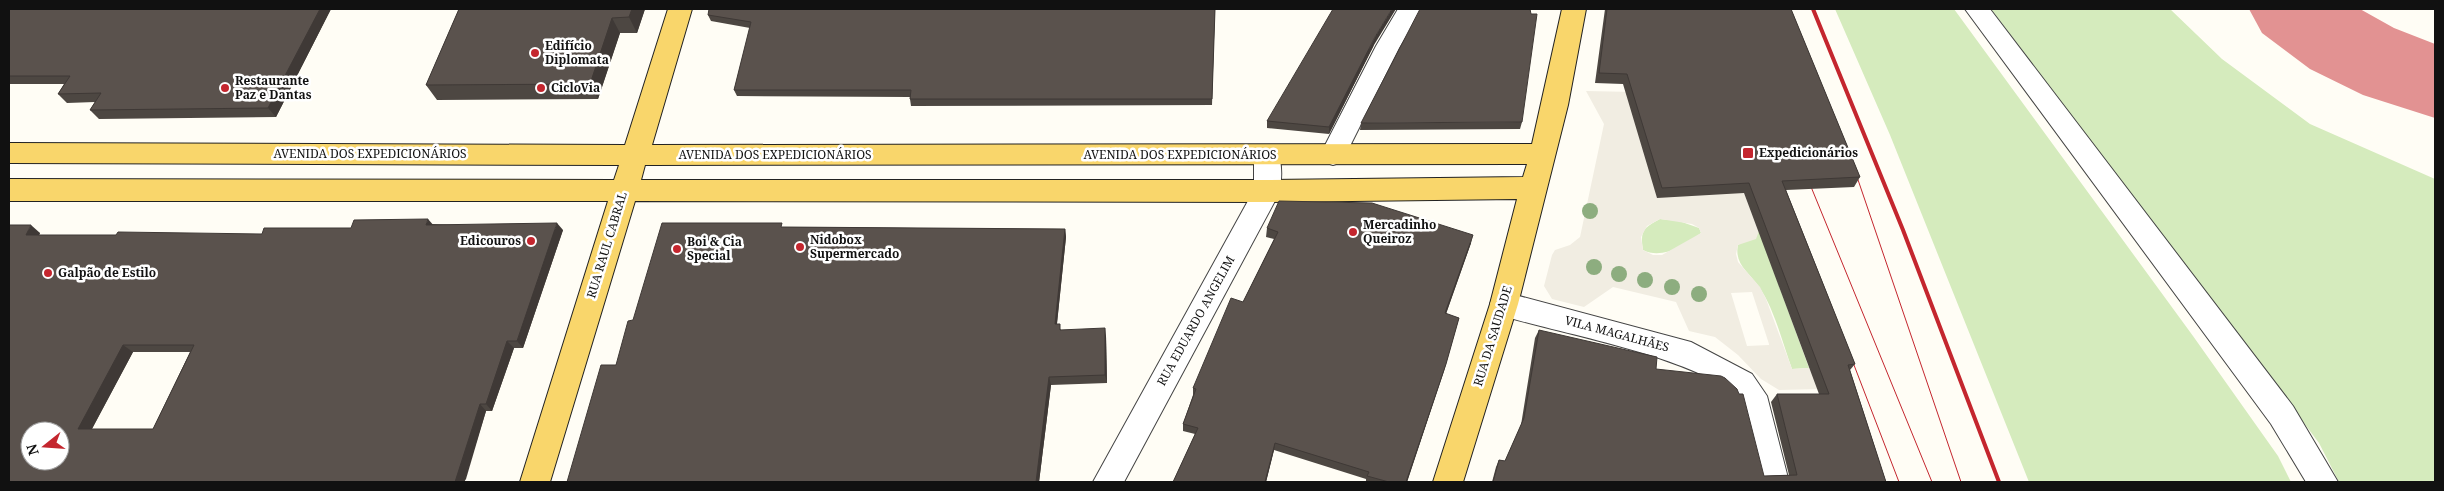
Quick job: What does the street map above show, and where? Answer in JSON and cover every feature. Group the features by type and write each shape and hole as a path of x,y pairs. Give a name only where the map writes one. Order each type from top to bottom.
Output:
{"main road":[{"name":"RUA RAUL CABRAL","path":"535,482 680,9"},
{"name":"RUA DA SAUDADE","path":"1448,482 1504,304 1555,105 1574,9"},
{"name":"AVENIDA DOS EXPEDICIONÁRIOS","path":"9,153 635,155 1542,154"},
{"path":"9,190 1266,191 1533,188"}],"street":[{"path":"1333,155 1388,46 1410,9"},
{"path":"1977,9 2282,415 2323,482"},
{"name":"RUA EDUARDO ANGELIM","path":"1108,482 1266,191 1267,155"},
{"name":"VILA MAGALHÃES","path":"1504,304 1691,354 1727,373 1742,383 1752,396 1774,482"}],"green space":[{"path":"1835,9 1954,9 2193,336 2278,456 2291,482 2029,482 1890,135"},
{"path":"1991,9 2170,9 2222,59 2310,124 2435,179 2435,482 2339,482 2319,443"},
{"path":"1660,219 1679,221 1699,228 1701,233 1673,250 1650,253 1643,250 1643,234 1646,228"},
{"path":"1759,231 1809,368 1792,369 1769,305 1759,287 1740,263 1737,252 1738,245"}],"shaded area":[{"path":"1586,91 1635,92 1744,193 1759,231 1756,239 1738,245 1736,254 1738,262 1760,287 1792,369 1809,368 1820,389 1779,390 1761,379 1738,355 1715,337 1689,331 1676,302 1613,287 1584,307 1552,299 1544,286 1552,255 1555,250 1570,245 1580,237 1604,124","holes":["1660,219 1692,224 1699,228 1701,233 1662,255 1653,255 1643,250 1641,237 1647,226","1752,292 1769,344 1769,345 1747,346 1731,293"]}],"building":[{"path":"9,9 320,9 268,108 90,110 101,93 58,94 70,76 9,76"},
{"name":"Edifício Diplomata","path":"459,9 632,9 629,17 612,18 590,84 426,85"},
{"path":"709,9 1215,9 1212,99 910,99 911,90 734,90 751,22 708,15"},
{"path":"1333,9 1392,9 1375,37 1329,127 1267,121"},
{"path":"1420,9 1530,9 1531,14 1537,14 1522,122 1361,123"},
{"path":"1607,9 1791,9 1860,177 1782,181 1855,364 1848,365 1886,482 1493,482 1499,460 1505,461 1524,418 1539,330 1657,357 1656,369 1725,378 1737,389 1739,394 1743,394 1764,476 1797,475 1777,394 1829,394 1749,183 1662,188 1627,74 1599,73"},
{"path":"1279,201 1372,203 1473,235 1445,313 1459,318 1446,364 1406,482 1389,482 1367,476 1369,472 1275,443 1265,482 1173,482 1198,428 1183,424 1196,389 1193,388 1231,298 1243,302 1278,232 1267,228"},
{"path":"428,219 426,225 557,223 517,341 507,341 486,404 480,404 455,482 9,482 9,225 31,225 26,235 116,235 118,232 262,234 264,228 351,228 354,220","holes":["123,345 194,345 153,429 78,429"]},
{"path":"662,223 782,223 781,227 1065,229 1055,324 1060,324 1060,330 1105,328 1105,375 1049,377 1036,482 567,482 601,365 616,365 628,321 633,320"}],"taxiway":[{"path":"2295,9 2310,22 2343,44 2379,62 2435,81"}],"tram line":[{"path":"1854,168 1961,482"},
{"path":"1807,177 1932,482"},
{"path":"1849,352 1899,482"}],"railway":[{"path":"1813,9 1903,230 1999,482"}],"place":[{"name":"Edifício Diplomata","path":"535,53"},
{"name":"Restaurante Paz e Dantas","path":"225,88"},
{"name":"CicloVia","path":"541,88"},
{"name":"Expedicionários","path":"1748,153"},
{"name":"Mercadinho Queiroz","path":"1353,232"},
{"name":"Edicouros","path":"531,241"},
{"name":"Nidobox Supermercado","path":"800,247"},
{"name":"Boi & Cia Special","path":"677,249"},
{"name":"Galpão de Estilo","path":"48,273"}]}
